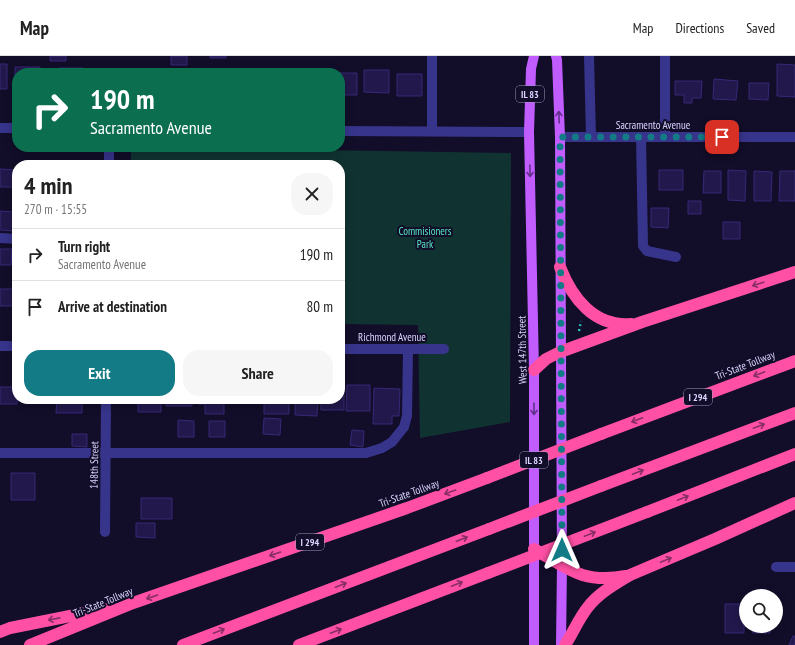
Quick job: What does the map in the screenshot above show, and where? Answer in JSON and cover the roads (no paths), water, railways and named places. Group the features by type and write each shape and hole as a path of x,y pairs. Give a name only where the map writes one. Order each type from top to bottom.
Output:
{"highway":[{"path":"560,267 570,290 588,311 614,323 628,324 642,322"},
{"path":"534,370 546,359 560,352 642,322 795,272"},
{"name":"Tri-State Tollway","path":"30,645 133,603 407,508 795,361"},
{"path":"183,645 795,413"},
{"path":"299,645 795,454"},
{"path":"565,645 587,608 602,594 630,575 795,503"},
{"path":"534,549 579,575 611,578 630,575"},
{"path":"0,632 10,628 133,603"}],"main road":[{"name":"West 147th Street","path":"534,56 531,69 529,132 534,370 534,645"},
{"name":"IL 83","path":"556,56 560,137 561,645"}],"street":[{"path":"432,56 432,131"},
{"path":"589,56 591,137"},
{"path":"665,56 665,137"},
{"path":"0,128 12,128"},
{"path":"345,130 529,132"},
{"name":"Sacramento Avenue","path":"560,137 795,136"},
{"path":"641,137 643,246 647,251 676,257"},
{"path":"0,238 12,238"},
{"path":"0,346 12,346"},
{"name":"Richmond Avenue","path":"345,349 444,349"},
{"path":"0,453 366,453 382,448 392,442 404,427 407,416 408,350"},
{"name":"148th Street","path":"105,532 106,404"},
{"path":"776,567 795,567"}],"park label":[{"name":"Commisioners Park","path":"425,237"}]}
